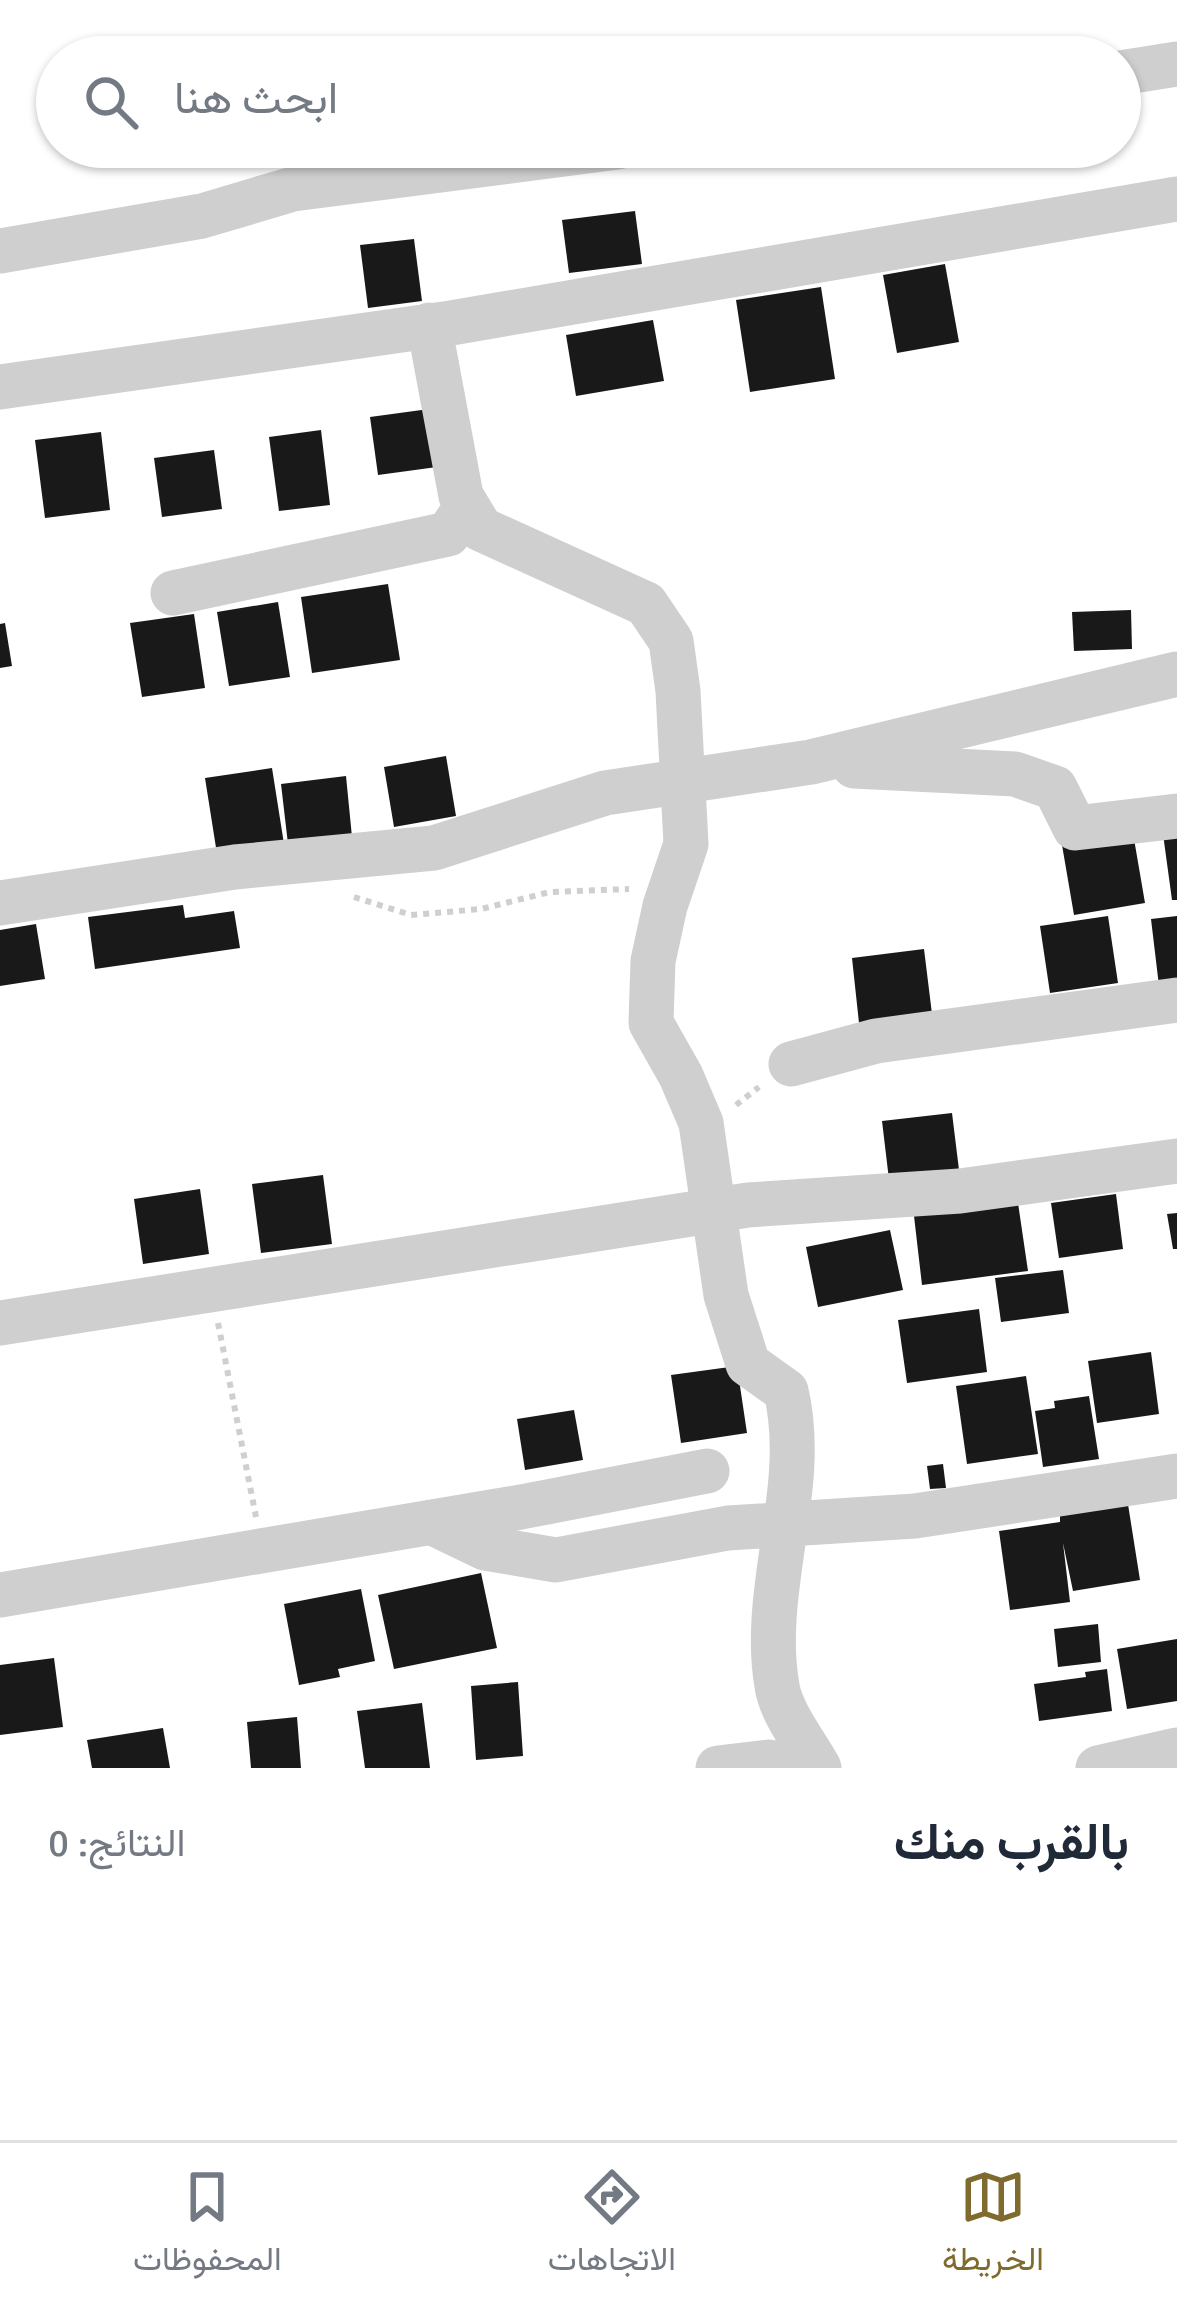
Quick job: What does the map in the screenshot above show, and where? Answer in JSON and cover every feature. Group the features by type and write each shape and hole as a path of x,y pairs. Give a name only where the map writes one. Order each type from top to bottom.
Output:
{"street":[{"path":"1141,70 1177,64"},
{"path":"0,250 202,216 293,189 456,168"},
{"path":"0,387 429,325 1177,199"},
{"path":"429,325 461,496 481,529 646,604 670,641 686,844 665,905 653,962 651,1023 700,1120 726,1294 748,1364 785,1390 794,1425 774,1627 777,1690 819,1768"},
{"path":"173,593 448,534 467,506"},
{"path":"0,903 236,867 434,848 604,793 812,762 1177,674"},
{"path":"812,762 1015,774 1055,788 1075,828 1177,816"},
{"path":"791,1064 876,1041 1177,1000"},
{"path":"0,1323 714,1210 960,1191 1177,1160"},
{"path":"0,1595 707,1472"},
{"path":"431,1522 485,1547 556,1559 728,1528 915,1516 1177,1476"},
{"path":"1098,1768 1177,1750"},
{"path":"718,1768 770,1762 800,1768"}],"path":[{"path":"352,896 411,915 481,908 550,892 631,889 665,905"},
{"path":"700,1120 737,1105 791,1064"},
{"path":"212,1289 262,1550"}],"building":[{"path":"635,211 642,264 569,273 562,220"},
{"path":"414,239 422,301 368,308 360,245"},
{"path":"945,264 959,342 897,353 883,275"},
{"path":"821,287 835,379 750,392 736,300"},
{"path":"653,320 664,381 576,396 566,335"},
{"path":"429,409 437,467 378,475 370,417"},
{"path":"321,430 330,505 279,511 269,437"},
{"path":"101,432 110,510 45,518 35,440"},
{"path":"214,450 222,509 162,517 154,458"},
{"path":"388,584 400,660 312,673 301,597"},
{"path":"278,602 290,677 229,686 217,612"},
{"path":"1131,610 1132,649 1074,651 1072,612"},
{"path":"194,614 205,688 142,697 130,623"},
{"path":"5,623 12,666 0,668 0,624"},
{"path":"446,756 456,816 394,827 384,767"},
{"path":"272,768 284,844 217,854 205,778"},
{"path":"346,776 352,837 288,844 281,784"},
{"path":"1177,832 1177,900 1172,900 1163,834"},
{"path":"1133,833 1145,903 1074,915 1062,845"},
{"path":"183,905 185,918 234,911 240,948 95,969 88,917"},
{"path":"1108,916 1118,983 1050,993 1040,926"},
{"path":"1177,916 1177,984 1159,986 1151,919"},
{"path":"36,924 45,979 0,986 0,930"},
{"path":"924,949 932,1014 859,1023 852,958"},
{"path":"952,1113 960,1178 890,1188 882,1121"},
{"path":"323,1175 332,1244 261,1253 252,1184"},
{"path":"200,1189 209,1254 143,1264 134,1199"},
{"path":"1116,1194 1123,1249 1059,1258 1051,1203"},
{"path":"1018,1203 1028,1271 922,1285 914,1216"},
{"path":"1177,1213 1177,1249 1173,1249 1167,1214"},
{"path":"890,1230 903,1290 818,1307 806,1247"},
{"path":"1063,1270 1069,1313 1001,1322 995,1278"},
{"path":"979,1309 987,1372 907,1383 898,1320"},
{"path":"1151,1352 1159,1414 1097,1423 1088,1361"},
{"path":"737,1366 747,1433 681,1443 671,1375"},
{"path":"1026,1376 1038,1454 967,1464 956,1386"},
{"path":"1089,1396 1099,1459 1043,1467 1035,1411 1055,1408 1054,1401"},
{"path":"574,1410 583,1460 525,1470 517,1419"},
{"path":"943,1464 946,1488 930,1489 927,1466"},
{"path":"1127,1498 1140,1580 1073,1591 1063,1543 1070,1602 1010,1610 999,1531 1060,1522 1060,1509"},
{"path":"481,1573 497,1648 394,1669 378,1595"},
{"path":"361,1589 375,1661 338,1669 340,1677 299,1685 284,1604"},
{"path":"1098,1624 1101,1662 1058,1667 1054,1629"},
{"path":"1177,1639 1177,1701 1127,1709 1117,1649"},
{"path":"54,1658 63,1727 0,1735 0,1665"},
{"path":"1107,1669 1112,1711 1039,1721 1034,1684 1086,1677 1085,1672"},
{"path":"518,1682 523,1756 476,1760 471,1686"},
{"path":"422,1703 430,1768 365,1768 357,1711"},
{"path":"297,1717 301,1768 251,1768 247,1722"},
{"path":"163,1728 170,1768 92,1768 87,1740"}]}
